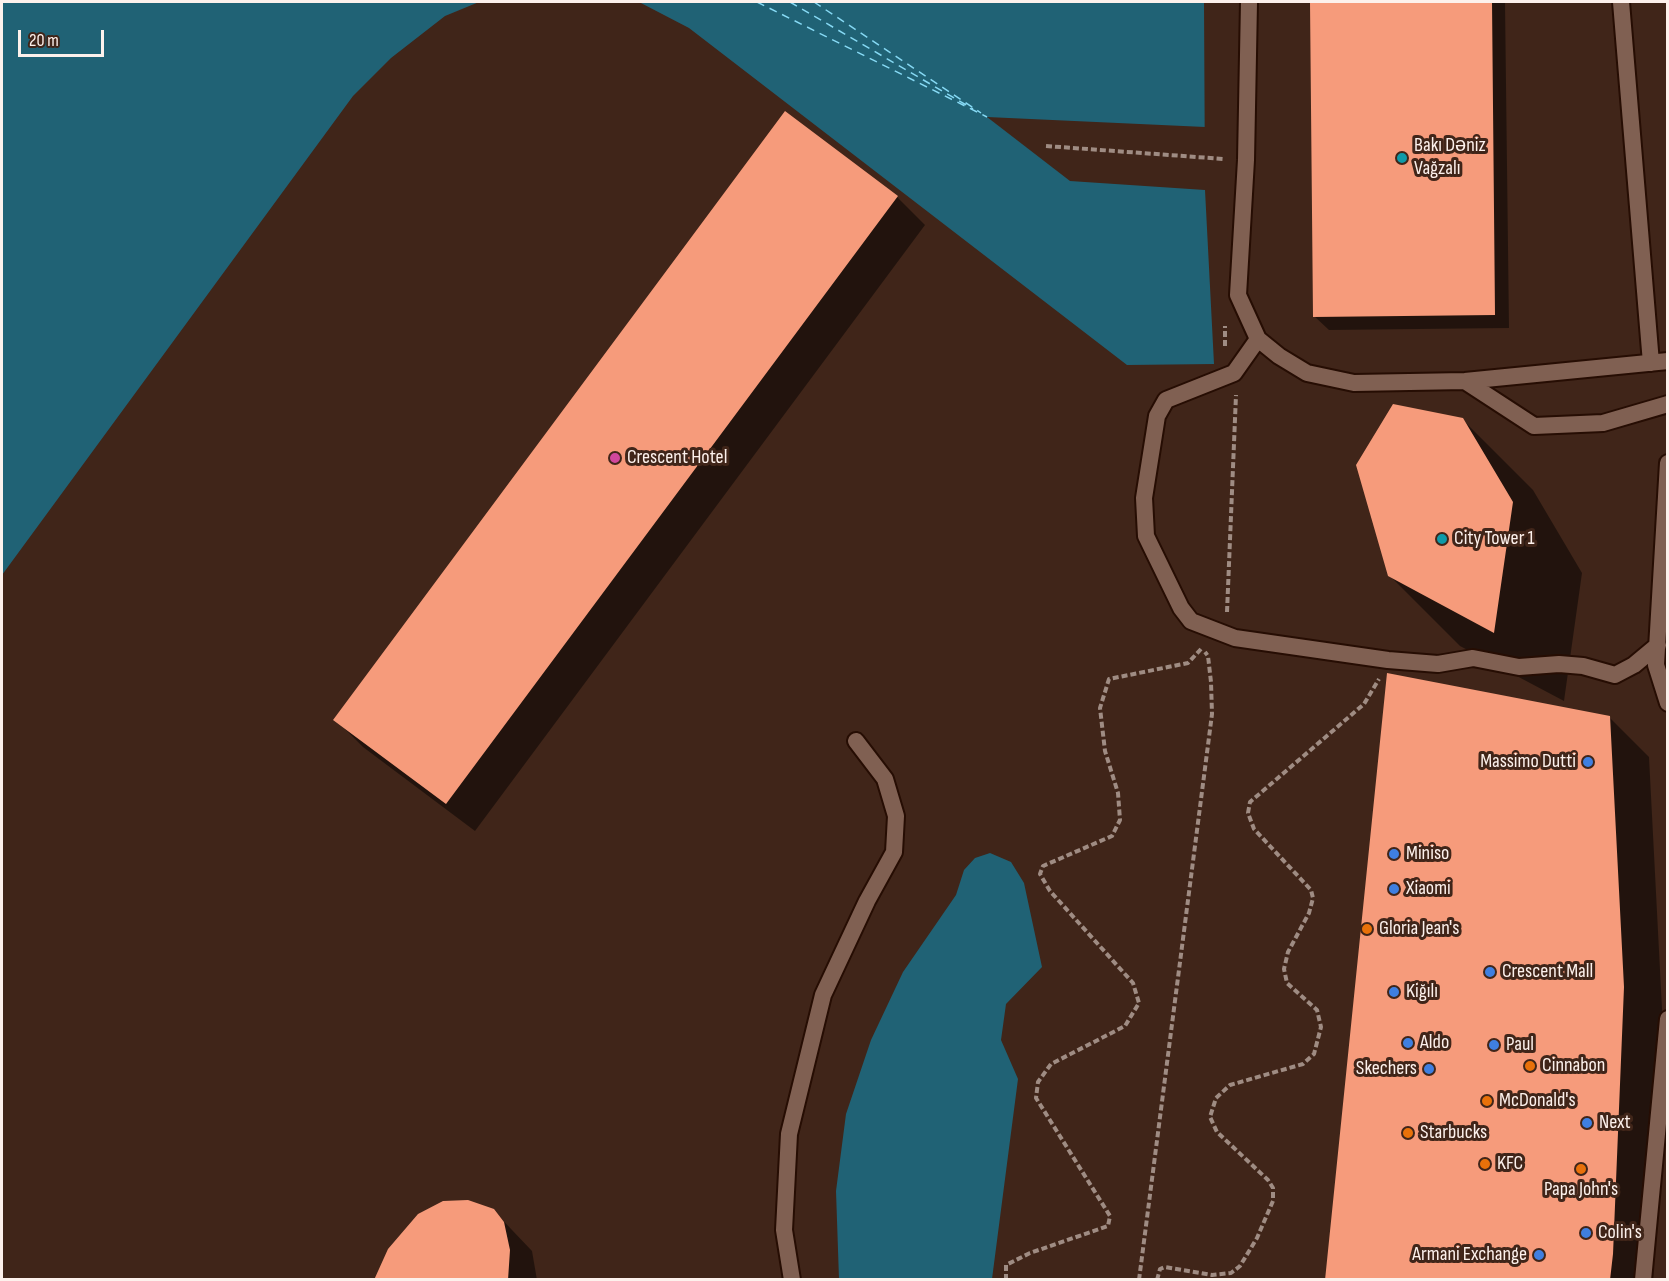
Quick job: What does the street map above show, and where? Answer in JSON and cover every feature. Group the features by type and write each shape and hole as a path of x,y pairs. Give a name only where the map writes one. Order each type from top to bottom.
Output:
{"lane":[{"path":"1249,2 1246,160 1238,295 1258,339 1279,356 1307,373 1354,383 1465,381 1659,362 1621,2"},
{"path":"1258,339 1234,373 1166,400 1157,416 1144,498 1146,536 1151,552 1181,608 1191,621 1235,638 1389,660 1438,664 1473,658 1519,667 1559,664 1582,666 1615,675 1634,665 1658,645"},
{"path":"1465,381 1534,426 1603,423 1668,404"},
{"path":"1668,463 1656,666 1668,703"},
{"path":"792,1280 784,1230 789,1134 823,995 867,901 894,852 896,816 885,779 856,741"},
{"path":"1642,1280 1668,1019"},
{"path":"1656,1151 1668,1123"}],"path":[{"path":"1046,146 1246,160"},
{"path":"1225,350 1226,314"},
{"path":"1006,1280 1006,1265 1030,1253 1108,1226 1110,1216 1036,1098 1038,1082 1051,1064 1125,1026 1138,1003 1133,983 1050,891 1040,874 1043,866 1112,836 1120,820 1118,793 1105,751 1100,708 1108,679 1188,663 1226,620 1237,403"},
{"path":"1139,1280 1212,714 1208,656 1194,639"},
{"path":"1157,1280 1160,1269 1165,1267 1212,1275 1231,1273 1240,1266 1257,1238 1273,1201 1273,1188 1268,1180 1217,1132 1210,1117 1216,1098 1230,1085 1303,1064 1314,1054 1321,1027 1317,1010 1287,983 1284,969 1288,952 1309,913 1313,898 1311,890 1254,829 1248,813 1250,802 1364,704 1373,692 1389,660"}],"water":[{"path":"2,2 479,2 445,16 391,58 353,96 2,575"},
{"path":"639,2 1204,2 1205,190 1214,364 1127,365 689,28"},
{"path":"990,853 1011,862 1024,883 1042,967 1006,1004 1001,1040 1018,1079 992,1279 839,1279 836,1191 846,1114 871,1040 903,972 956,895 964,870 975,858"}],"pier":[{"path":"987,117 1205,127 1205,190 1070,181"}],"building":[{"name":"Bakı Dəniz Vağzalı","path":"1310,2 1492,2 1495,315 1313,317"},
{"name":"Crescent Hotel","path":"785,111 898,196 446,804 333,720"},
{"name":"City Tower 1","path":"1393,404 1463,418 1513,502 1494,633 1388,576 1356,465"},
{"name":"Crescent Mall","path":"1387,673 1610,716 1624,987 1610,1280 1325,1280"},
{"path":"468,1200 494,1209 504,1222 510,1250 508,1280 374,1280 388,1249 418,1214 443,1201"}],"ferry route":[{"path":"757,2 987,117"},
{"path":"790,2 973,109"},
{"path":"814,2 981,113"}],"place":[{"name":"Bakı Dəniz Vağzalı","path":"1402,158"},
{"name":"Crescent Hotel","path":"615,458"},
{"name":"City Tower 1","path":"1442,539"},
{"name":"Massimo Dutti","path":"1588,762"},
{"name":"Miniso","path":"1394,854"},
{"name":"Xiaomi","path":"1394,889"},
{"name":"Gloria Jean's","path":"1367,929"},
{"name":"Crescent Mall","path":"1490,972"},
{"name":"Kiğılı","path":"1394,992"},
{"name":"Aldo","path":"1408,1043"},
{"name":"Paul","path":"1494,1045"},
{"name":"Cinnabon","path":"1530,1066"},
{"name":"Skechers","path":"1429,1069"},
{"name":"McDonald's","path":"1487,1101"},
{"name":"Next","path":"1587,1123"},
{"name":"Starbucks","path":"1408,1133"},
{"name":"KFC","path":"1485,1164"},
{"name":"Papa John's","path":"1581,1169"},
{"name":"Colin's","path":"1586,1233"},
{"name":"Armani Exchange","path":"1539,1255"}]}
